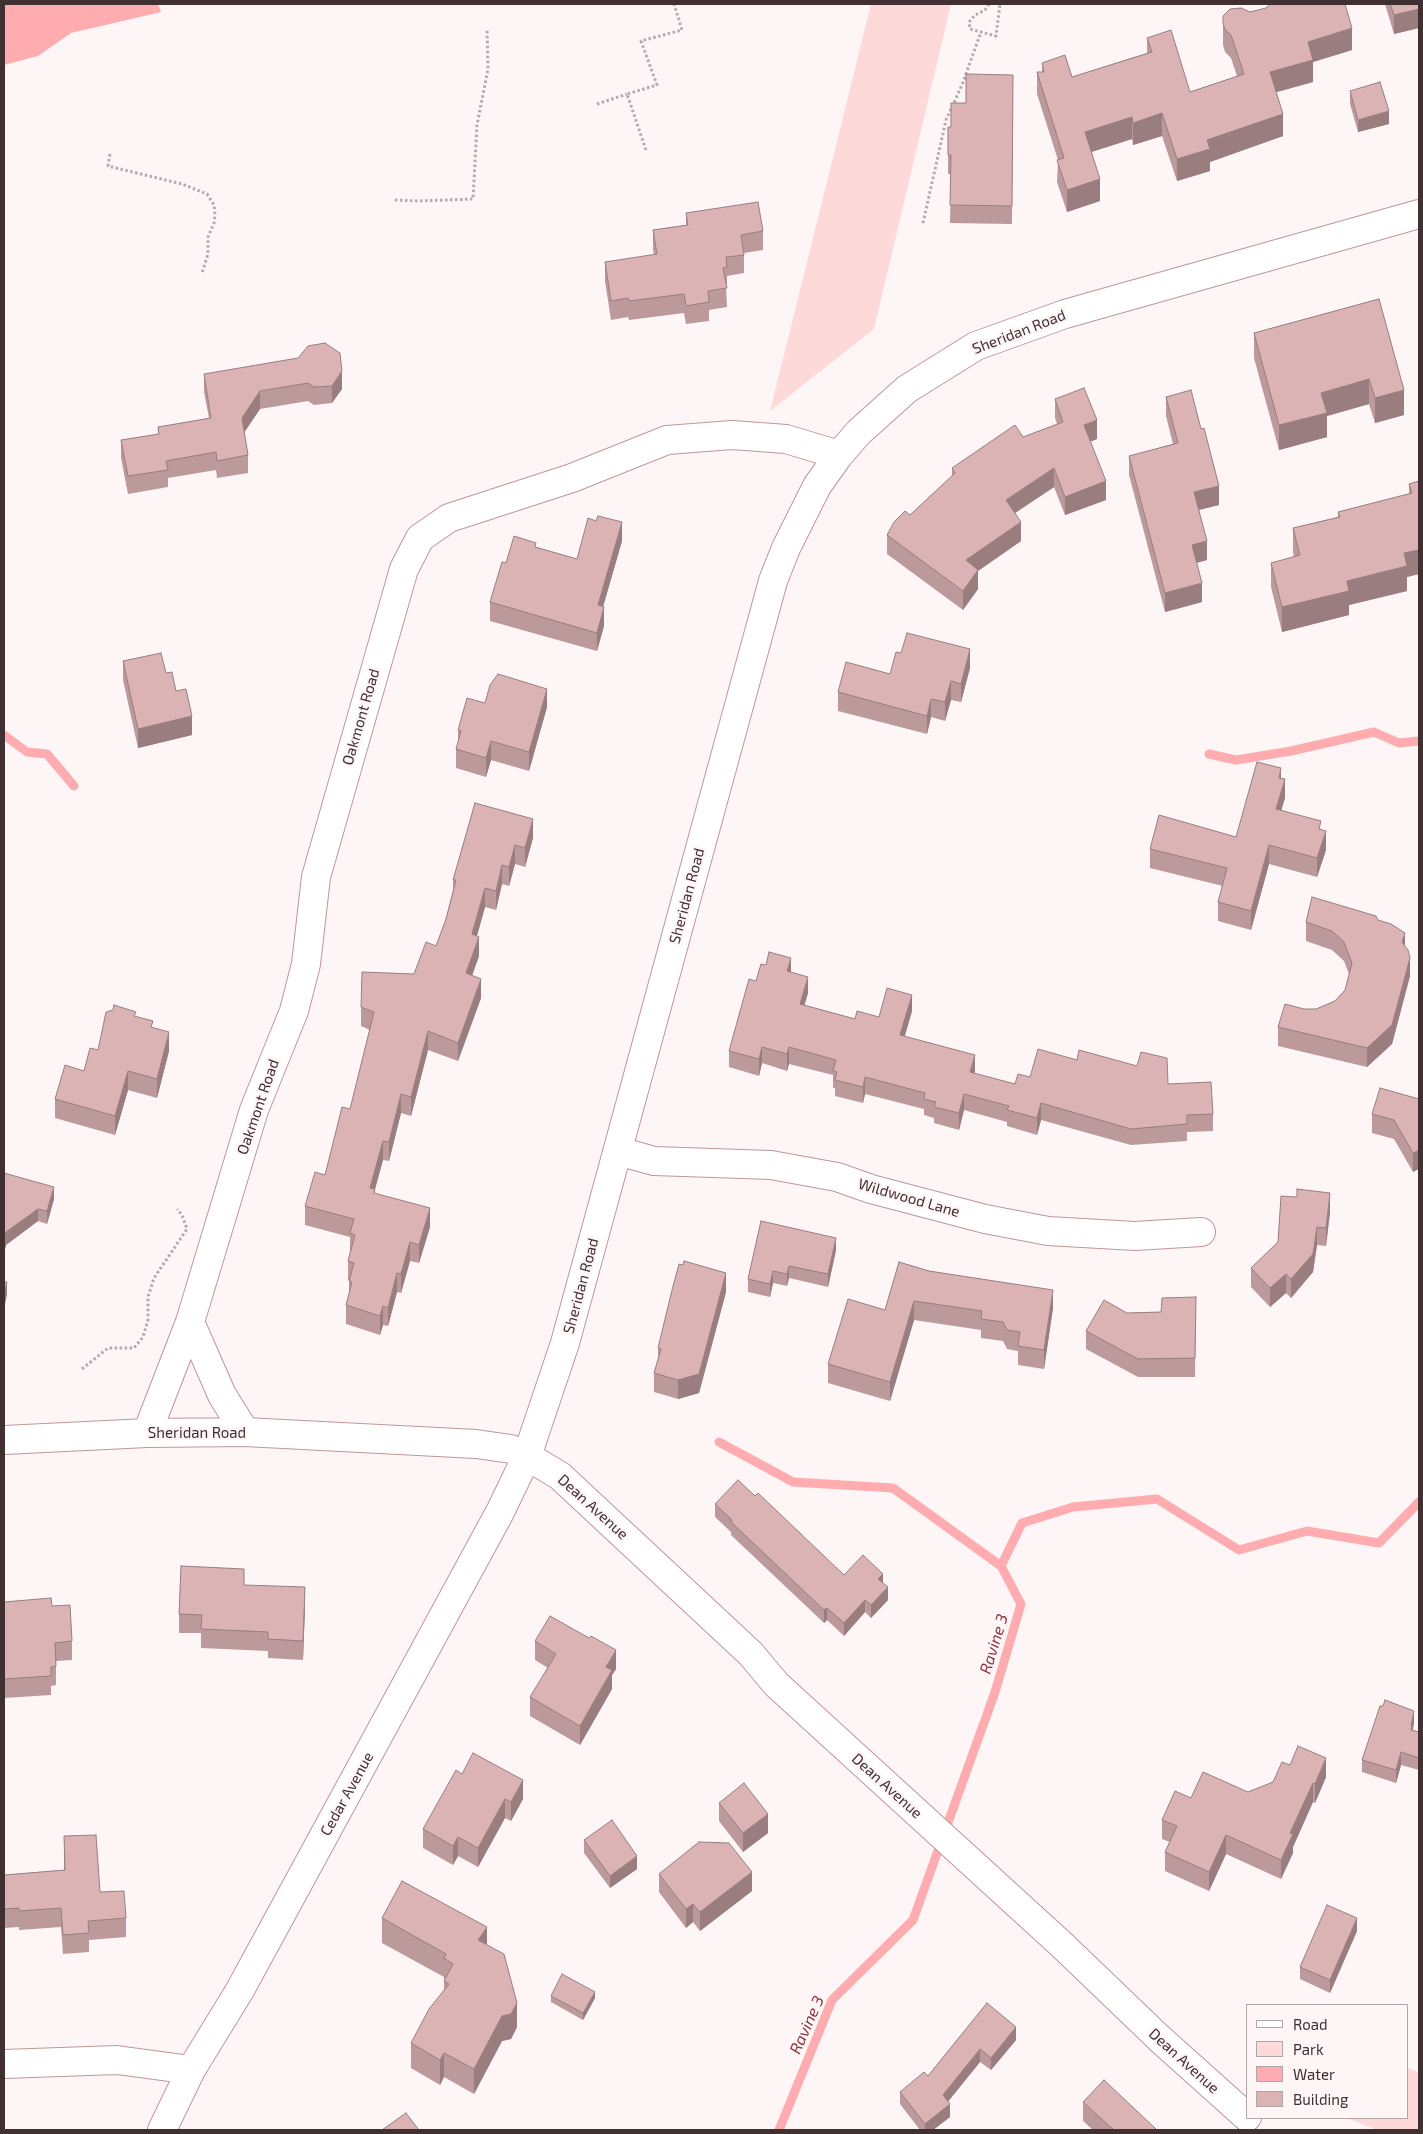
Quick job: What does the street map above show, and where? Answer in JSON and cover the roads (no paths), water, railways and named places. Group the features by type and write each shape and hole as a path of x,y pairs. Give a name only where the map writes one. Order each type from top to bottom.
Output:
{"street":[{"name":"Sheridan Road","path":"4,1440 147,1433 244,1432 476,1444 511,1449 528,1456 565,1342 773,581 786,548 817,486 839,455 858,432 908,389 976,346 1065,314 1419,214"},
{"name":"Oakmont Road","path":"147,1433 190,1322 254,1110 294,1011 306,964 316,876 404,569 420,538 449,518 572,478 667,440 732,435 786,439 839,455"},
{"name":"Wildwood Lane","path":"618,1151 654,1161 771,1166 837,1177 871,1189 985,1220 1048,1231 1135,1236 1201,1232"},
{"path":"190,1322 222,1395 244,1432"},
{"name":"Dean Avenue","path":"528,1456 560,1476 751,1654 776,1684 1062,1945 1153,2033 1246,2117"},
{"name":"Cedar Avenue","path":"162,2130 191,2070 245,1982 500,1512 528,1456"},
{"path":"4,2064 117,2060 191,2070"},
{"name":"Dean Avenue","path":"1248,2119 1261,2130"}],"water":[{"path":"4,4 158,4 161,12 71,33 38,56 4,65"}],"waterway":[{"path":"1209,754 1236,760 1291,751 1374,732 1399,743 1419,741"},
{"path":"4,735 27,752 47,754 74,786"},
{"path":"719,1442 793,1482 893,1488 1001,1566"},
{"name":"Ravine 3","path":"779,2130 832,2000 913,1920 995,1692 1021,1604 1001,1566 1022,1523 1073,1507 1157,1499 1239,1550 1307,1531 1379,1543 1419,1502"}]}
